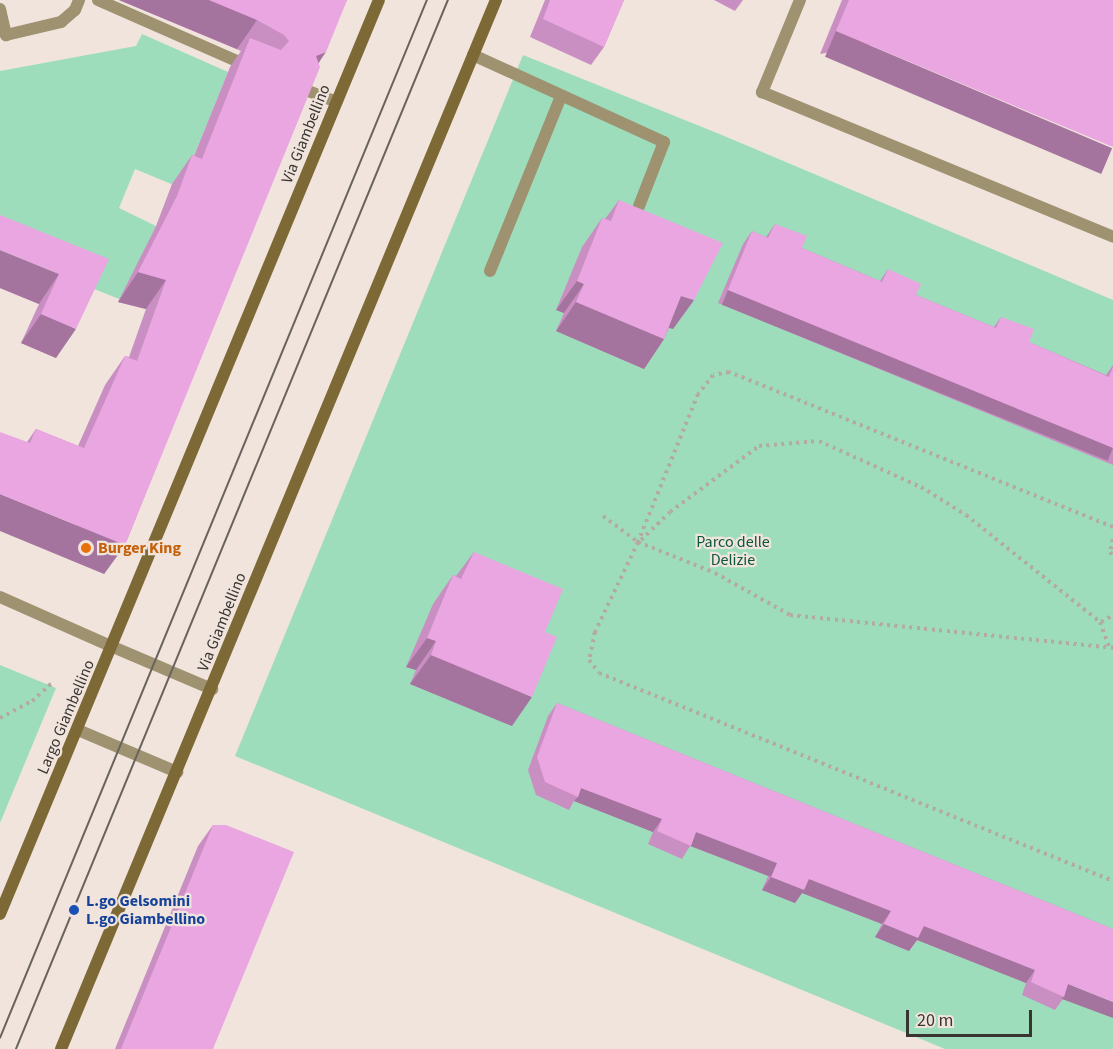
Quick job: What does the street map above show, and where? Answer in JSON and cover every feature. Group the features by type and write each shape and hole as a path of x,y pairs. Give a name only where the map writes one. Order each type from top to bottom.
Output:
{"street":[{"path":"0,9 6,35 61,22 75,10 79,0"},
{"path":"98,0 260,72"},
{"name":"Via Giambellino","path":"379,0 113,647 212,689 496,0"},
{"path":"800,0 762,92 1113,237"},
{"path":"473,55 664,142 639,206"},
{"path":"303,89 337,102"},
{"path":"490,271 561,96"},
{"name":"Largo Giambellino","path":"0,597 113,647 0,914"},
{"path":"62,1049 212,689"},
{"path":"78,730 177,772"}],"path":[{"path":"1113,527 729,372 713,375 698,394 638,542 595,632 589,660 598,672 1113,881"},
{"path":"603,516 638,542 715,573 790,615 1111,648 1100,622 957,509 921,487 819,441 759,446 670,512 638,542"},
{"path":"1113,539 1110,552 1113,555"},
{"path":"1100,622 1113,615"},
{"path":"0,718 32,701 53,681"}],"green space":[{"path":"142,34 228,72 181,188 135,169 119,208 156,226 142,255 159,261 139,307 0,251 0,71 136,46"},
{"name":"Parco delle Delizie","path":"523,55 717,133 1113,300 1113,1049 945,1049 235,756"},
{"path":"0,665 56,688 0,823"}],"building":[{"path":"209,0 347,0 326,52 316,56 320,67 125,545 0,494 0,432 30,443 36,429 84,448 125,356 137,361 166,280 138,272 177,196 192,155 202,159 250,38 281,50 289,41 284,35 257,20"},
{"path":"550,0 624,0 604,47 543,19"},
{"path":"849,0 1113,0 1113,147 836,31"},
{"path":"619,200 723,243 694,300 681,296 664,339 576,302 584,284 577,281 602,218 611,221"},
{"path":"0,215 109,259 76,329 41,314 59,274 0,250"},
{"path":"775,224 807,236 802,248 882,282 888,269 921,284 916,295 996,328 1001,317 1034,329 1029,342 1109,377 1113,367 1113,448 728,290 752,231 768,238"},
{"path":"474,552 563,589 545,632 557,637 532,697 431,655 436,641 427,638 453,575 461,579"},
{"path":"557,703 1113,929 1113,1002 1068,984 1064,997 1031,982 1035,970 924,926 918,938 884,924 891,911 809,879 804,890 771,877 777,863 696,832 691,846 657,831 662,819 581,788 578,797 545,782 537,757"},
{"path":"213,825 226,825 294,852 213,1049 121,1049"}],"tram line":[{"path":"0,1038 427,0"},
{"path":"16,1049 448,0"}],"place":[{"name":"Burger King","path":"86,548"},
{"name":"L.go Gelsomini L.go Giambellino","path":"74,910"}]}
